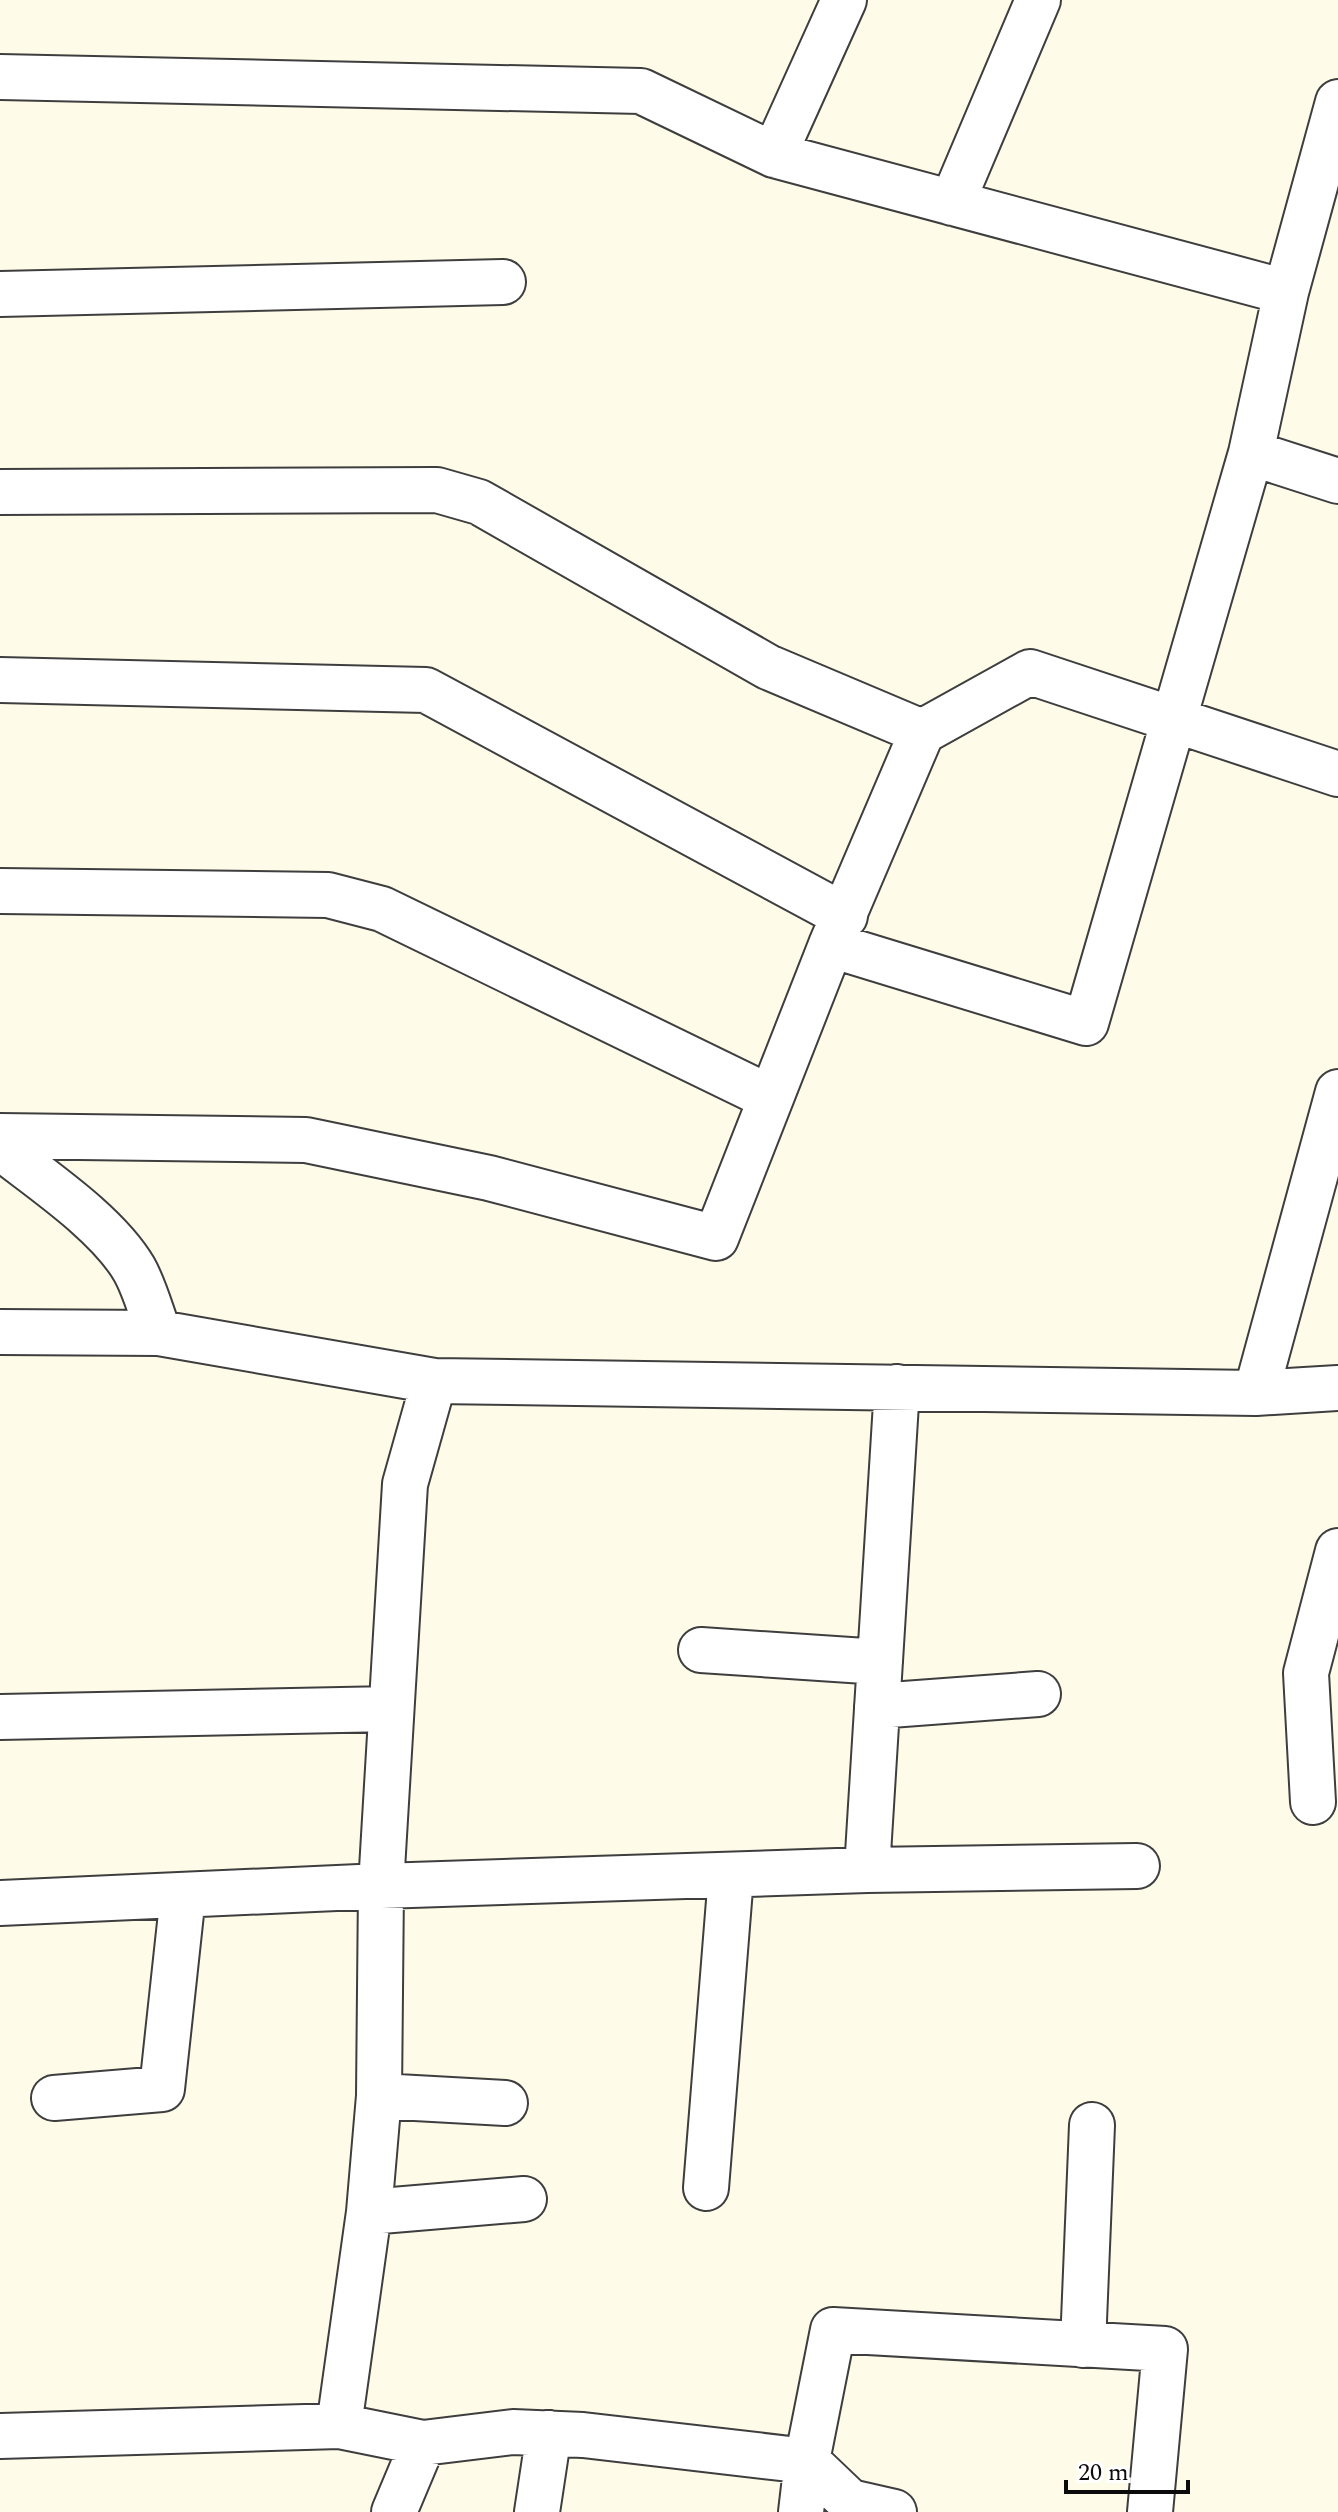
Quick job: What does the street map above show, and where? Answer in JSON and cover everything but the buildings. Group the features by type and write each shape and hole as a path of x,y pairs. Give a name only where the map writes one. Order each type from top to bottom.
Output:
{"street":[{"path":"774,155 844,0"},
{"path":"952,203 1038,0"},
{"path":"0,77 641,91 774,155 1286,292"},
{"path":"0,680 426,690 838,930 1086,1023 1251,453 1286,292 1338,102"},
{"path":"0,294 503,282"},
{"path":"1251,453 1338,481"},
{"path":"0,492 437,490 479,502 768,667 922,732"},
{"path":"0,1136 306,1140 489,1178 716,1238 838,930 922,732 1030,672 1338,774"},
{"path":"0,891 328,895 382,909 771,1098"},
{"path":"1256,1393 1338,1092"},
{"path":"0,1147 62,1195 106,1235 134,1269 159,1333"},
{"path":"0,1332 159,1333 434,1381 1256,1393 1338,1388"},
{"path":"339,2426 369,2212 379,2096 381,1886 405,1484 434,1381"},
{"path":"867,1870 897,1387"},
{"path":"1313,1802 1324,1748 1306,1673 1338,1551"},
{"path":"701,1650 880,1662"},
{"path":"877,1706 1038,1694"},
{"path":"0,1717 391,1709"},
{"path":"0,1903 381,1886 867,1870 1137,1866"},
{"path":"706,2188 731,1876"},
{"path":"54,2098 162,2089 183,1895"},
{"path":"379,2096 505,2103"},
{"path":"1083,2345 1092,2125"},
{"path":"369,2212 524,2199"},
{"path":"801,2512 807,2461 833,2330 1165,2349 1150,2512"},
{"path":"0,2436 339,2426 423,2443 513,2432 583,2435 807,2461 850,2502 894,2512"},
{"path":"537,2512 549,2433"},
{"path":"394,2512 423,2443"}]}
